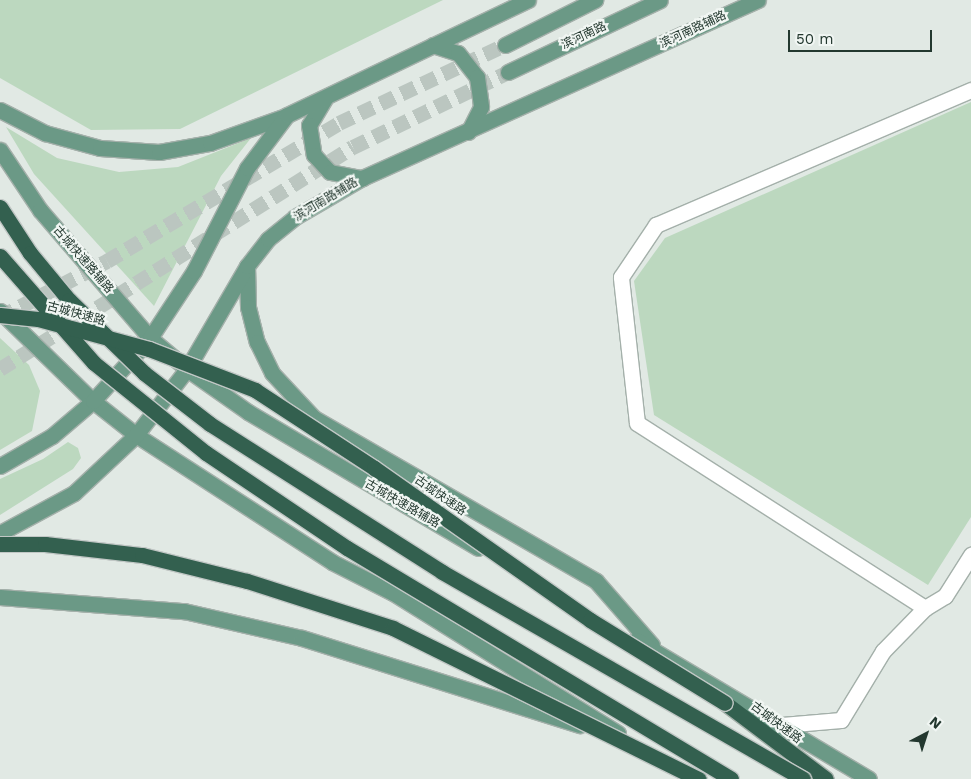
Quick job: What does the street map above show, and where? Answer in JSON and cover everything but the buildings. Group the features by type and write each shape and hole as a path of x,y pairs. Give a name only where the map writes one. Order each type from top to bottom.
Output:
{"highway":[{"path":"0,207 30,253 69,300 144,372 210,424 442,572 803,779"},
{"path":"0,256 94,363 206,453 348,548 731,779"},
{"name":"古城快速路","path":"0,315 38,319 150,349 255,390 374,468 590,620 725,703 826,779"},
{"path":"0,544 45,544 142,555 247,581 393,628 697,779"}],"main road":[{"path":"0,110 45,133 100,148 159,152 210,143 287,115 528,0"},
{"path":"505,45 595,0"},
{"name":"滨河南路","path":"508,72 660,0"},
{"name":"滨河南路辅路","path":"0,533 74,493 136,436 188,370 247,266 268,240 295,217 362,178 468,132 758,0"},
{"path":"432,45 458,53 476,77 481,107 468,132"},
{"path":"326,97 309,125 314,155 330,172 362,178"},
{"path":"0,466 52,436 93,402 150,338 194,271 247,168 287,115"},
{"name":"古城快速路辅路","path":"0,150 40,210 150,338 188,370 248,412 366,483 782,725 869,779"},
{"path":"247,266 248,307 261,350 272,373 314,418 596,581 659,654"},
{"path":"0,311 93,402 136,436 332,562 393,593 629,740 697,779"},
{"path":"0,597 184,611 302,638 629,740"}],"street":[{"path":"925,608 637,422 620,277 656,225 971,90"},
{"path":"782,725 841,720 883,651 925,608 945,596 971,555"}],"green space":[{"path":"0,0 443,0 180,129 91,130 0,78"},
{"path":"971,102 971,517 928,585 654,415 634,281 665,238"},
{"path":"6,127 57,158 119,172 178,167 251,138 221,176 154,306 34,174"},
{"path":"0,338 29,365 40,391 32,431 0,450"},
{"path":"68,442 78,448 81,458 73,469 0,515 0,479 43,459"}],"tunnel":[{"path":"0,317 107,261 339,123 505,45"},
{"path":"0,369 353,147 508,72"}]}
